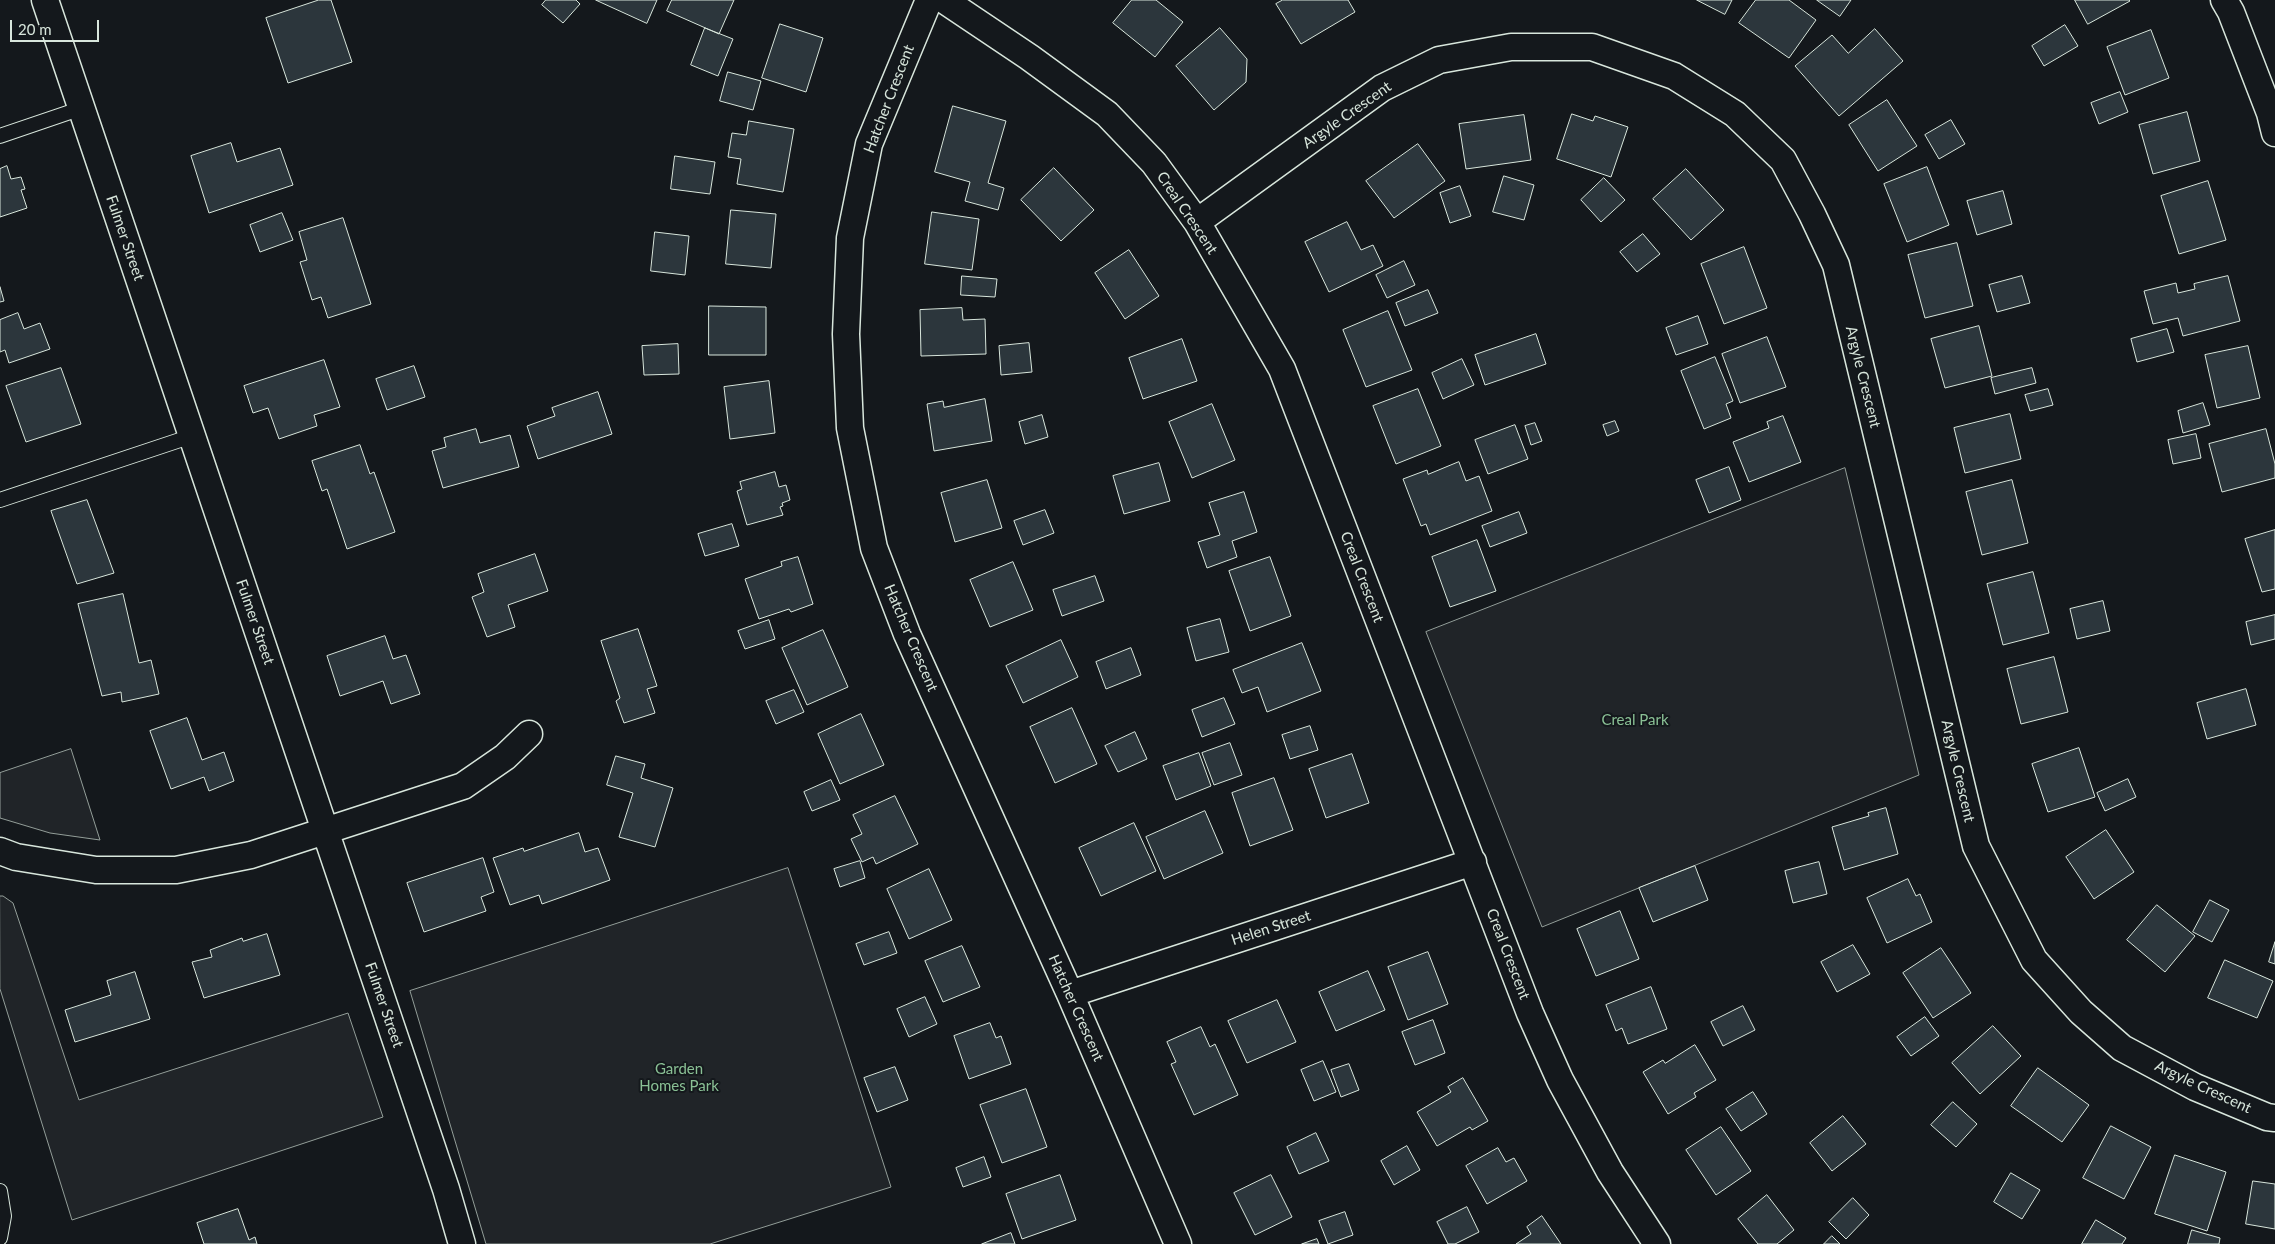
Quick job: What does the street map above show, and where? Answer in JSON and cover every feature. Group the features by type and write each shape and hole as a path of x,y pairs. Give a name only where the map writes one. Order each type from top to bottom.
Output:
{"street":[{"name":"Fulmer Street","path":"45,0 446,1189 462,1244"},
{"name":"Hatcher Crescent","path":"929,0 869,144 850,238 846,334 850,428 874,548 907,634 1070,994 1178,1244"},
{"name":"Creal Crescent","path":"944,0 1029,57 1107,114 1154,163 1197,222 1282,369 1530,1012 1560,1080 1610,1172 1657,1244"},
{"path":"2224,0 2231,12 2275,133"},
{"name":"Argyle Crescent","path":"1197,222 1382,88 1439,60 1511,47 1592,47 1674,76 1735,114 1783,160 1812,214 1836,265 1976,846 2034,960 2081,1012 2122,1048 2196,1087 2267,1117 2275,1118"},
{"path":"0,851 16,857 96,870 176,870 251,855 324,829 464,786 505,757 528,734"},
{"name":"Helen Street","path":"1070,994 1473,862"}],"lane":[{"path":"0,136 82,108"},
{"path":"0,500 192,436"},
{"path":"0,1191 4,1216 0,1238"}],"green space":[{"name":"Creal Park","path":"1845,468 1919,775 1542,927 1426,632"},
{"path":"71,749 100,840 50,833 0,818 0,773"},
{"name":"Garden Homes Park","path":"788,868 891,1187 710,1244 486,1244 410,991"},
{"path":"0,896 13,903 79,1100 348,1013 383,1117 72,1220 0,989"}],"building":[{"path":"319,0 331,0 352,62 288,83 266,18"},
{"path":"546,0 576,0 580,4 563,23 542,5"},
{"path":"596,0 657,0 647,23"},
{"path":"672,0 734,0 719,34 667,11"},
{"path":"1132,0 1156,0 1183,22 1155,57 1113,23"},
{"path":"1283,0 1348,0 1355,12 1301,44 1276,4"},
{"path":"1697,0 1732,0 1725,14"},
{"path":"1756,0 1789,0 1816,20 1789,58 1739,23"},
{"path":"1817,0 1851,0 1840,16"},
{"path":"2075,0 2129,0 2130,1 2088,24"},
{"path":"780,24 823,38 806,92 762,78"},
{"path":"2065,25 2078,46 2044,66 2032,46"},
{"path":"705,28 733,39 718,76 691,65"},
{"path":"1220,28 1247,59 1246,82 1214,110 1176,66"},
{"path":"1875,29 1903,61 1839,116 1795,66 1832,35 1848,53"},
{"path":"2151,30 2169,78 2125,95 2107,47"},
{"path":"728,72 761,81 753,110 720,101"},
{"path":"2120,92 2128,112 2099,124 2091,103"},
{"path":"1887,100 1917,146 1878,171 1849,125"},
{"path":"953,106 1006,121 988,183 1004,188 998,210 965,201 970,182 935,172"},
{"path":"2187,112 2200,161 2153,174 2139,125"},
{"path":"1572,114 1593,121 1595,116 1628,127 1611,177 1557,159"},
{"path":"1524,115 1531,160 1466,169 1459,124"},
{"path":"1951,120 1965,144 1939,159 1925,135"},
{"path":"749,121 794,129 783,192 737,184 741,159 728,157 732,133 746,135"},
{"path":"231,143 237,162 280,148 293,185 209,213 191,156"},
{"path":"1418,144 1445,181 1394,218 1366,181"},
{"path":"675,156 715,162 710,194 671,189"},
{"path":"7,166 11,179 21,177 25,189 21,190 27,208 0,217 0,169"},
{"path":"1927,167 1949,225 1907,242 1884,184"},
{"path":"1054,168 1094,210 1061,241 1021,200"},
{"path":"1686,169 1724,210 1691,240 1653,199"},
{"path":"1504,176 1534,185 1524,220 1493,212"},
{"path":"1604,178 1625,200 1601,222 1581,200"},
{"path":"2208,181 2226,240 2179,254 2161,196"},
{"path":"1460,186 1471,216 1450,223 1440,193"},
{"path":"2003,191 2012,224 1977,235 1967,201"},
{"path":"731,210 776,214 771,268 726,264"},
{"path":"932,212 979,219 972,270 925,264"},
{"path":"282,213 293,240 260,252 250,225"},
{"path":"343,218 371,304 328,318 321,297 312,300 300,262 307,260 299,232"},
{"path":"1347,222 1361,250 1373,245 1383,266 1329,292 1305,242"},
{"path":"655,232 689,236 685,275 651,271"},
{"path":"1643,234 1660,254 1637,272 1620,252"},
{"path":"1957,243 1973,306 1925,318 1908,255"},
{"path":"1744,247 1767,308 1724,324 1701,264"},
{"path":"1129,250 1159,296 1125,319 1095,273"},
{"path":"1404,261 1415,285 1387,298 1376,275"},
{"path":"962,276 997,279 995,297 961,295"},
{"path":"2022,276 2030,303 1997,312 1989,285"},
{"path":"2228,276 2240,321 2183,336 2178,318 2153,324 2144,291 2176,283 2178,293 2195,289 2194,284"},
{"path":"0,287 4,301 0,302"},
{"path":"1428,290 1438,313 1405,326 1396,303"},
{"path":"709,306 766,307 766,355 709,355"},
{"path":"962,308 963,320 985,319 986,354 921,356 920,310"},
{"path":"1388,311 1412,370 1366,387 1343,330"},
{"path":"18,313 24,329 40,323 50,349 9,363 5,350 0,352 0,320"},
{"path":"1698,316 1708,344 1676,355 1666,328"},
{"path":"1979,326 1992,376 1945,388 1931,339"},
{"path":"2167,329 2174,352 2137,362 2131,339"},
{"path":"1536,334 1546,364 1485,385 1475,355"},
{"path":"1767,337 1786,387 1740,403 1722,354"},
{"path":"1182,339 1197,381 1143,399 1129,358"},
{"path":"1029,343 1032,372 1001,375 999,346"},
{"path":"678,344 679,374 644,375 642,346"},
{"path":"2248,346 2260,398 2217,408 2205,355"},
{"path":"1715,357 1733,401 1726,404 1731,418 1704,429 1681,371"},
{"path":"1462,359 1474,385 1443,399 1432,373"},
{"path":"324,360 340,407 314,415 317,426 279,439 268,408 253,413 244,386"},
{"path":"414,366 425,397 387,410 376,379"},
{"path":"61,368 81,424 26,442 6,386"},
{"path":"2032,368 2036,383 1995,394 1991,378"},
{"path":"769,381 775,433 730,439 724,387"},
{"path":"1418,389 1441,446 1396,464 1373,406"},
{"path":"2048,389 2053,405 2030,411 2025,395"},
{"path":"598,392 612,434 538,459 527,426 555,416 552,408"},
{"path":"985,399 992,441 934,451 927,404 943,401 944,407"},
{"path":"2203,403 2210,425 2183,433 2178,411"},
{"path":"1212,404 1235,460 1192,478 1169,422"},
{"path":"2010,414 2021,459 1965,473 1954,428"},
{"path":"1042,415 1048,437 1025,444 1019,422"},
{"path":"1783,416 1801,462 1749,482 1733,442 1769,428 1767,422"},
{"path":"1615,421 1619,431 1607,436 1603,425"},
{"path":"1535,423 1542,441 1531,445 1525,426"},
{"path":"1515,425 1528,459 1488,474 1475,440"},
{"path":"476,429 480,443 510,435 519,467 443,488 432,451 446,447 444,438"},
{"path":"2266,429 2275,464 2275,478 2222,492 2209,444"},
{"path":"2196,434 2201,458 2173,464 2168,440"},
{"path":"360,445 370,474 374,472 395,532 347,549 327,489 322,491 312,461"},
{"path":"1459,462 1466,481 1479,476 1492,511 1430,535 1426,524 1421,526 1403,479 1427,470 1428,474"},
{"path":"1159,463 1170,501 1124,514 1113,476"},
{"path":"1729,467 1741,500 1709,513 1696,480"},
{"path":"775,472 779,487 786,485 790,500 782,503 783,506 780,507 783,515 747,525 737,491 742,489 740,482"},
{"path":"987,480 1002,528 955,542 941,493"},
{"path":"2012,480 2028,543 1982,555 1966,492"},
{"path":"1244,492 1257,532 1232,541 1237,557 1207,568 1198,542 1220,535 1209,503"},
{"path":"87,500 114,573 77,584 51,511"},
{"path":"1045,510 1054,533 1023,545 1014,521"},
{"path":"1519,512 1527,533 1490,547 1482,526"},
{"path":"732,524 739,546 705,556 698,534"},
{"path":"2275,530 2275,589 2262,592 2245,539"},
{"path":"1477,540 1496,591 1450,607 1432,557"},
{"path":"535,554 548,591 508,605 515,627 487,637 472,597 484,592 478,574"},
{"path":"798,557 813,604 791,612 789,609 759,619 745,579 782,566 781,562"},
{"path":"1270,557 1291,616 1250,631 1229,571"},
{"path":"1013,562 1033,610 990,627 970,580"},
{"path":"2033,572 2049,633 2003,645 1987,584"},
{"path":"1095,576 1104,601 1062,616 1053,590"},
{"path":"123,594 139,663 151,660 159,694 122,702 121,692 102,696 78,604"},
{"path":"2103,601 2110,631 2077,639 2070,609"},
{"path":"2275,615 2275,639 2251,645 2246,622"},
{"path":"1220,619 1229,652 1196,661 1187,628"},
{"path":"769,620 775,639 745,649 738,631"},
{"path":"638,629 657,686 647,689 655,713 624,723 616,701 620,698 601,641"},
{"path":"823,630 848,687 807,705 782,648"},
{"path":"385,636 393,659 406,655 420,694 391,704 383,681 340,696 327,656"},
{"path":"1061,640 1078,677 1023,703 1006,666"},
{"path":"1302,643 1321,691 1267,712 1258,687 1242,693 1233,670"},
{"path":"1131,648 1141,675 1106,689 1096,662"},
{"path":"2054,657 2068,712 2021,724 2007,669"},
{"path":"2246,689 2256,725 2207,739 2197,703"},
{"path":"794,690 804,712 776,724 766,701"},
{"path":"1224,698 1235,724 1202,737 1192,710"},
{"path":"1072,708 1097,764 1055,783 1030,727"},
{"path":"861,714 884,765 840,784 818,734"},
{"path":"187,718 202,760 224,752 234,781 209,791 204,777 171,789 150,731"},
{"path":"1310,726 1318,750 1290,759 1282,735"},
{"path":"1135,732 1147,759 1118,772 1105,746"},
{"path":"1230,743 1242,775 1214,785 1202,753"},
{"path":"2079,748 2095,797 2048,812 2032,764"},
{"path":"1199,753 1211,786 1176,800 1163,766"},
{"path":"1352,754 1369,803 1326,818 1309,769"},
{"path":"616,756 645,764 641,778 673,788 655,847 619,837 633,793 607,785"},
{"path":"1274,778 1293,830 1250,846 1232,793"},
{"path":"2128,779 2136,797 2105,811 2097,793"},
{"path":"831,780 840,800 812,811 804,792"},
{"path":"895,796 918,844 876,864 873,857 862,862 851,839 862,834 853,815"},
{"path":"1886,808 1898,854 1844,870 1832,827 1869,816 1868,813"},
{"path":"1205,811 1223,853 1164,879 1146,837"},
{"path":"1134,823 1156,871 1101,896 1079,848"},
{"path":"2106,830 2134,872 2094,899 2066,857"},
{"path":"579,833 585,852 598,848 610,880 542,904 539,895 510,905 493,858 523,848 524,851"},
{"path":"483,858 494,892 481,897 486,911 424,932 407,883"},
{"path":"860,861 865,878 840,887 834,869"},
{"path":"1819,862 1827,894 1793,903 1785,871"},
{"path":"1695,866 1708,900 1653,922 1639,888"},
{"path":"929,869 952,920 909,939 887,889"},
{"path":"1908,879 1916,896 1920,894 1932,922 1887,943 1867,898"},
{"path":"2210,900 2229,910 2212,942 2193,932"},
{"path":"2157,905 2195,936 2165,972 2127,940"},
{"path":"1620,911 1639,959 1596,976 1577,929"},
{"path":"889,932 897,953 864,965 856,944"},
{"path":"267,934 280,975 204,998 192,962 212,957 210,950 242,938 243,941"},
{"path":"2275,942 2275,964 2269,962"},
{"path":"1853,945 1870,974 1837,992 1821,962"},
{"path":"962,946 980,987 943,1002 925,961"},
{"path":"1941,948 1971,993 1933,1018 1903,973"},
{"path":"1428,952 1448,1004 1408,1020 1388,967"},
{"path":"2225,960 2273,981 2257,1018 2208,998"},
{"path":"1368,971 1385,1010 1336,1031 1319,992"},
{"path":"135,972 150,1019 75,1042 65,1010 111,995 107,981"},
{"path":"1651,987 1667,1029 1628,1044 1622,1028 1616,1031 1606,1005"},
{"path":"925,997 937,1024 909,1037 897,1009"},
{"path":"1277,1000 1296,1042 1247,1063 1228,1021"},
{"path":"1743,1006 1755,1030 1723,1046 1711,1022"},
{"path":"1925,1017 1939,1036 1911,1056 1897,1037"},
{"path":"1433,1020 1445,1053 1415,1065 1402,1032"},
{"path":"990,1023 996,1038 1001,1036 1011,1064 969,1079 954,1036"},
{"path":"1993,1026 2021,1056 1980,1094 1952,1063"},
{"path":"1201,1027 1210,1047 1215,1044 1238,1095 1194,1115 1171,1064 1176,1062 1167,1042"},
{"path":"1695,1045 1716,1080 1694,1093 1696,1097 1668,1114 1643,1072 1663,1060 1665,1063"},
{"path":"1323,1061 1336,1092 1314,1101 1301,1070"},
{"path":"1349,1064 1359,1090 1341,1097 1331,1070"},
{"path":"895,1067 908,1100 877,1112 864,1078"},
{"path":"2038,1068 2089,1105 2062,1142 2011,1106"},
{"path":"1463,1078 1488,1121 1472,1130 1470,1127 1437,1146 1417,1112 1451,1092 1448,1087"},
{"path":"1026,1089 1047,1147 1002,1163 980,1105"},
{"path":"1753,1092 1767,1114 1741,1131 1726,1109"},
{"path":"1953,1102 1977,1124 1956,1147 1931,1125"},
{"path":"1843,1116 1866,1144 1832,1171 1810,1143"},
{"path":"2111,1126 2151,1147 2124,1199 2083,1178"},
{"path":"1721,1127 1751,1171 1716,1195 1686,1150"},
{"path":"1316,1133 1329,1161 1299,1174 1287,1147"},
{"path":"1407,1146 1420,1170 1394,1185 1381,1161"},
{"path":"1498,1148 1506,1162 1514,1158 1527,1181 1487,1204 1466,1166"},
{"path":"2175,1155 2226,1172 2207,1231 2155,1214"},
{"path":"984,1157 991,1177 963,1187 956,1168"},
{"path":"2011,1173 2040,1190 2022,1219 1994,1202"},
{"path":"1060,1175 1076,1220 1022,1239 1006,1194"},
{"path":"1271,1175 1292,1217 1255,1235 1234,1193"},
{"path":"2253,1181 2275,1184 2275,1229 2246,1224"},
{"path":"1767,1195 1794,1230 1777,1244 1758,1244 1738,1219"},
{"path":"1853,1198 1869,1215 1846,1239 1829,1222"},
{"path":"1467,1207 1479,1232 1455,1244 1448,1244 1437,1222"},
{"path":"238,1209 249,1240 255,1237 257,1244 204,1244 197,1223"},
{"path":"1345,1212 1353,1235 1328,1244 1319,1221"},
{"path":"1542,1216 1561,1244 1516,1244 1531,1234 1527,1227"},
{"path":"2096,1220 2126,1238 2122,1244 2082,1244"},
{"path":"2192,1230 2220,1238 2219,1244 2188,1244"},
{"path":"1011,1233 1015,1244 982,1244"},
{"path":"1832,1236 1840,1244 1824,1244"},
{"path":"1317,1239 1319,1244 1302,1244"}]}
